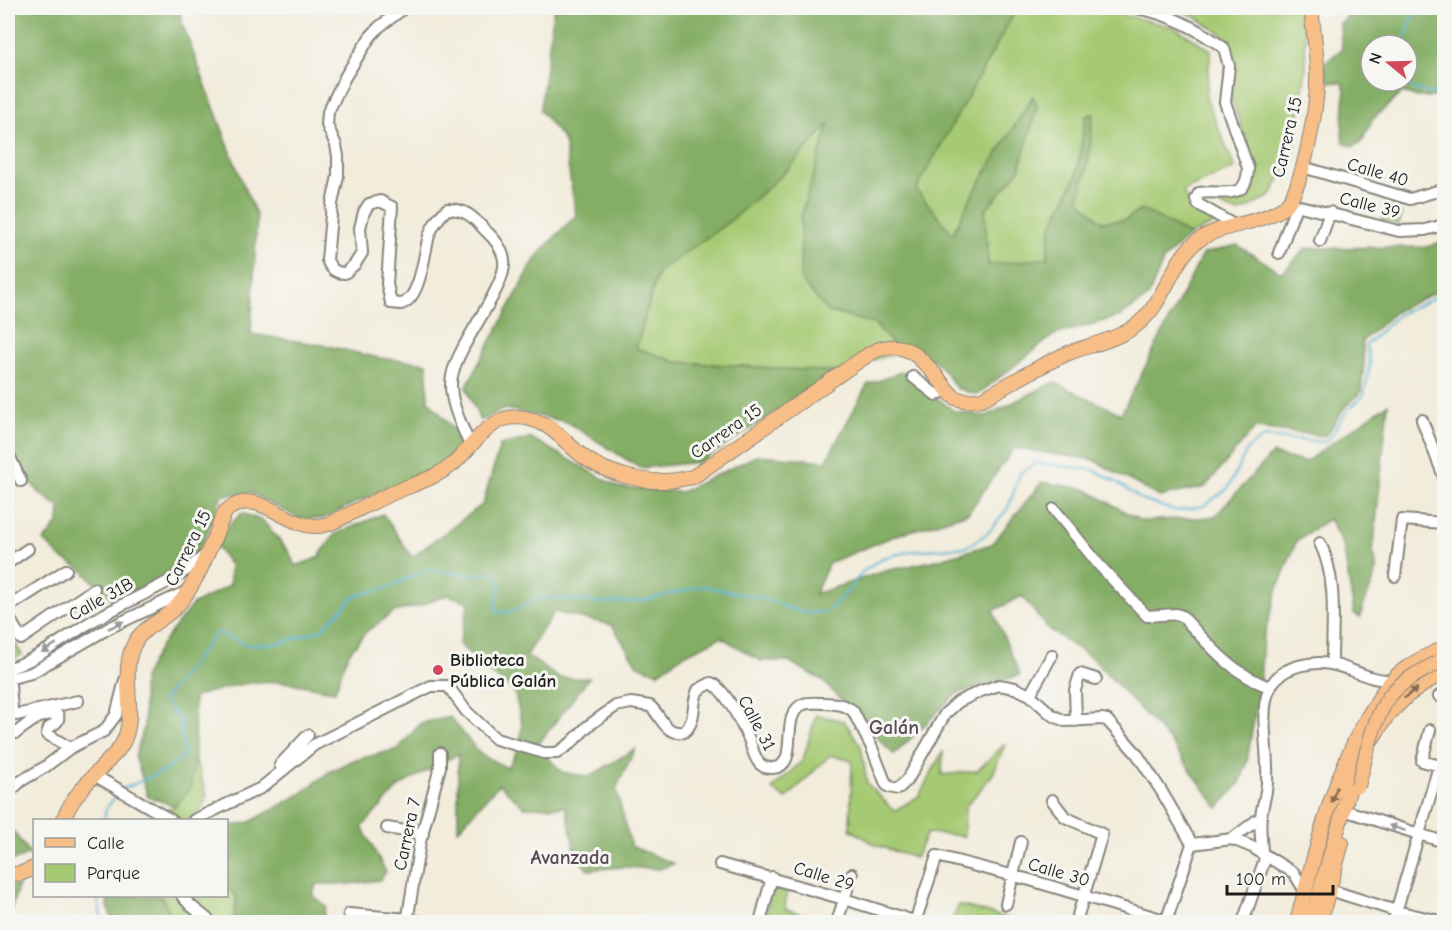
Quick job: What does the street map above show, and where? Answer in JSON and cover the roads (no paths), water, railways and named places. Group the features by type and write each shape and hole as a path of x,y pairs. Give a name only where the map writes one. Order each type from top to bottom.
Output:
{"main road":[{"name":"Carrera 15","path":"63,819 72,801 97,777 126,736 129,723 128,657 135,640 176,608 190,590 225,512 233,504 245,501 261,503 276,513 300,523 313,527 329,524 426,480 452,465 493,424 513,417 532,418 559,433 587,459 608,470 633,478 667,482 693,477 875,350 888,347 903,347 922,358 958,399 970,401 982,399 1069,353 1125,333 1140,323 1153,308 1185,254 1196,242 1211,233 1260,219 1292,204 1303,167 1316,101 1318,79 1311,8"},
{"path":"1297,922 1329,808 1345,764 1365,722 1386,686 1412,664 1444,648"},
{"path":"1320,922 1378,719 1394,690 1413,676 1443,664"},
{"path":"1309,922 1357,763 1386,716 1443,664"},
{"path":"8,875 33,868"}],"street":[{"path":"404,8 370,37 345,77 328,112 327,125 338,156 338,176 332,204 327,260 337,273 345,273 355,264 362,253 360,228 364,212 369,204 380,201 392,207 387,284 391,303 400,304 410,298 424,265 429,236 436,219 447,208 468,212 497,242 504,261 503,276 460,353 451,377 452,397 470,446"},
{"path":"1137,8 1156,11 1188,24 1224,48 1228,56 1229,79 1225,102 1248,168 1248,179 1245,186 1239,190 1199,192 1196,199 1198,204 1234,225"},
{"name":"Calle 40","path":"1303,167 1410,200 1444,189"},
{"path":"1279,254 1292,204"},
{"name":"Calle 39","path":"1292,204 1399,231 1425,230 1444,225"},
{"path":"1320,241 1330,212"},
{"path":"913,377 936,395 947,389"},
{"path":"1422,420 1444,477"},
{"path":"8,453 21,481"},
{"path":"1054,509 1100,565 1147,616 1176,614 1182,616 1235,670 1252,681 1269,687"},
{"path":"1395,576 1402,520 1444,523"},
{"path":"1320,543 1332,577 1332,663"},
{"path":"8,563 28,549"},
{"name":"Calle 31B","path":"8,674 97,618 185,573 207,554"},
{"path":"8,608 66,570"},
{"path":"8,616 21,639 94,589"},
{"name":"Calle 31B","path":"8,674 31,673 109,628 190,590"},
{"path":"1030,695 1052,655"},
{"path":"1243,922 1264,855 1261,817 1268,779 1263,724 1265,696 1269,687 1281,675 1299,666 1332,663 1372,679 1393,680"},
{"path":"8,674 12,710 16,715 78,702"},
{"path":"8,793 21,781 70,748 104,731 116,715 127,674"},
{"path":"1076,721 1075,690 1080,674 1096,679"},
{"name":"Calle 31","path":"196,819 261,788 314,746 431,686 448,686 466,711 496,739 544,753 557,753 588,726 616,706 623,704 650,706 669,730 684,732 693,721 698,690 711,683 721,689 759,763 767,768 777,768 785,761 790,737 790,722 795,710 807,703 832,703 848,707 853,711 872,748 886,784 896,789 902,787 908,779 945,714 958,702 999,685 1015,688 1030,695 1052,715 1065,721 1102,718 1107,720 1137,754 1192,844"},
{"path":"8,730 15,733 42,716 58,715 58,722 49,728 47,734 70,748"},
{"path":"1393,922 1442,767 1422,761 1430,730"},
{"path":"261,788 267,777 308,735"},
{"name":"Carrera 7","path":"407,921 423,834 440,767 440,753"},
{"path":"97,777 168,819"},
{"path":"1052,800 1065,817 1102,834 1076,922"},
{"path":"1350,812 1444,842"},
{"path":"1232,839 1261,817"},
{"path":"387,828 423,834"},
{"path":"1168,922 1192,844 1232,839 1252,847 1294,873 1305,891"},
{"path":"1006,904 1021,842"},
{"path":"1294,873 1312,868 1330,853"},
{"name":"Calle 30","path":"916,922 937,856 1168,922"},
{"name":"Calle 29","path":"720,864 772,877 916,922"},
{"path":"837,922 852,874"},
{"path":"760,922 772,877"},
{"path":"1330,890 1396,911 1444,922"},
{"path":"183,897 211,922"},
{"path":"878,922 882,911"},
{"path":"350,914 423,922"}],"waterway":[{"path":"1407,33 1417,8"},
{"path":"1419,91 1444,97"},
{"path":"123,789 166,770 184,755 181,722 163,700 217,632 247,645 277,644 321,630 355,596 387,588 428,569 474,576 492,572 501,584 496,600 497,613 515,611 540,597 605,603 641,601 703,586 757,597 805,613 827,612 848,591 862,572 882,558 912,551 966,547 988,533 1008,508 1021,472 1037,463 1093,470 1115,481 1144,501 1177,511 1204,506 1228,488 1248,448 1265,437 1327,442 1347,411 1364,395 1370,363 1366,345 1399,314 1437,297 1444,299"},
{"path":"104,819 106,809 117,794"},
{"path":"97,897 102,922"}],"place":[{"name":"Biblioteca Pública Galán","path":"438,670"}],"district":[{"name":"Galán","path":"894,727"},
{"name":"Avanzada","path":"570,857"}]}
